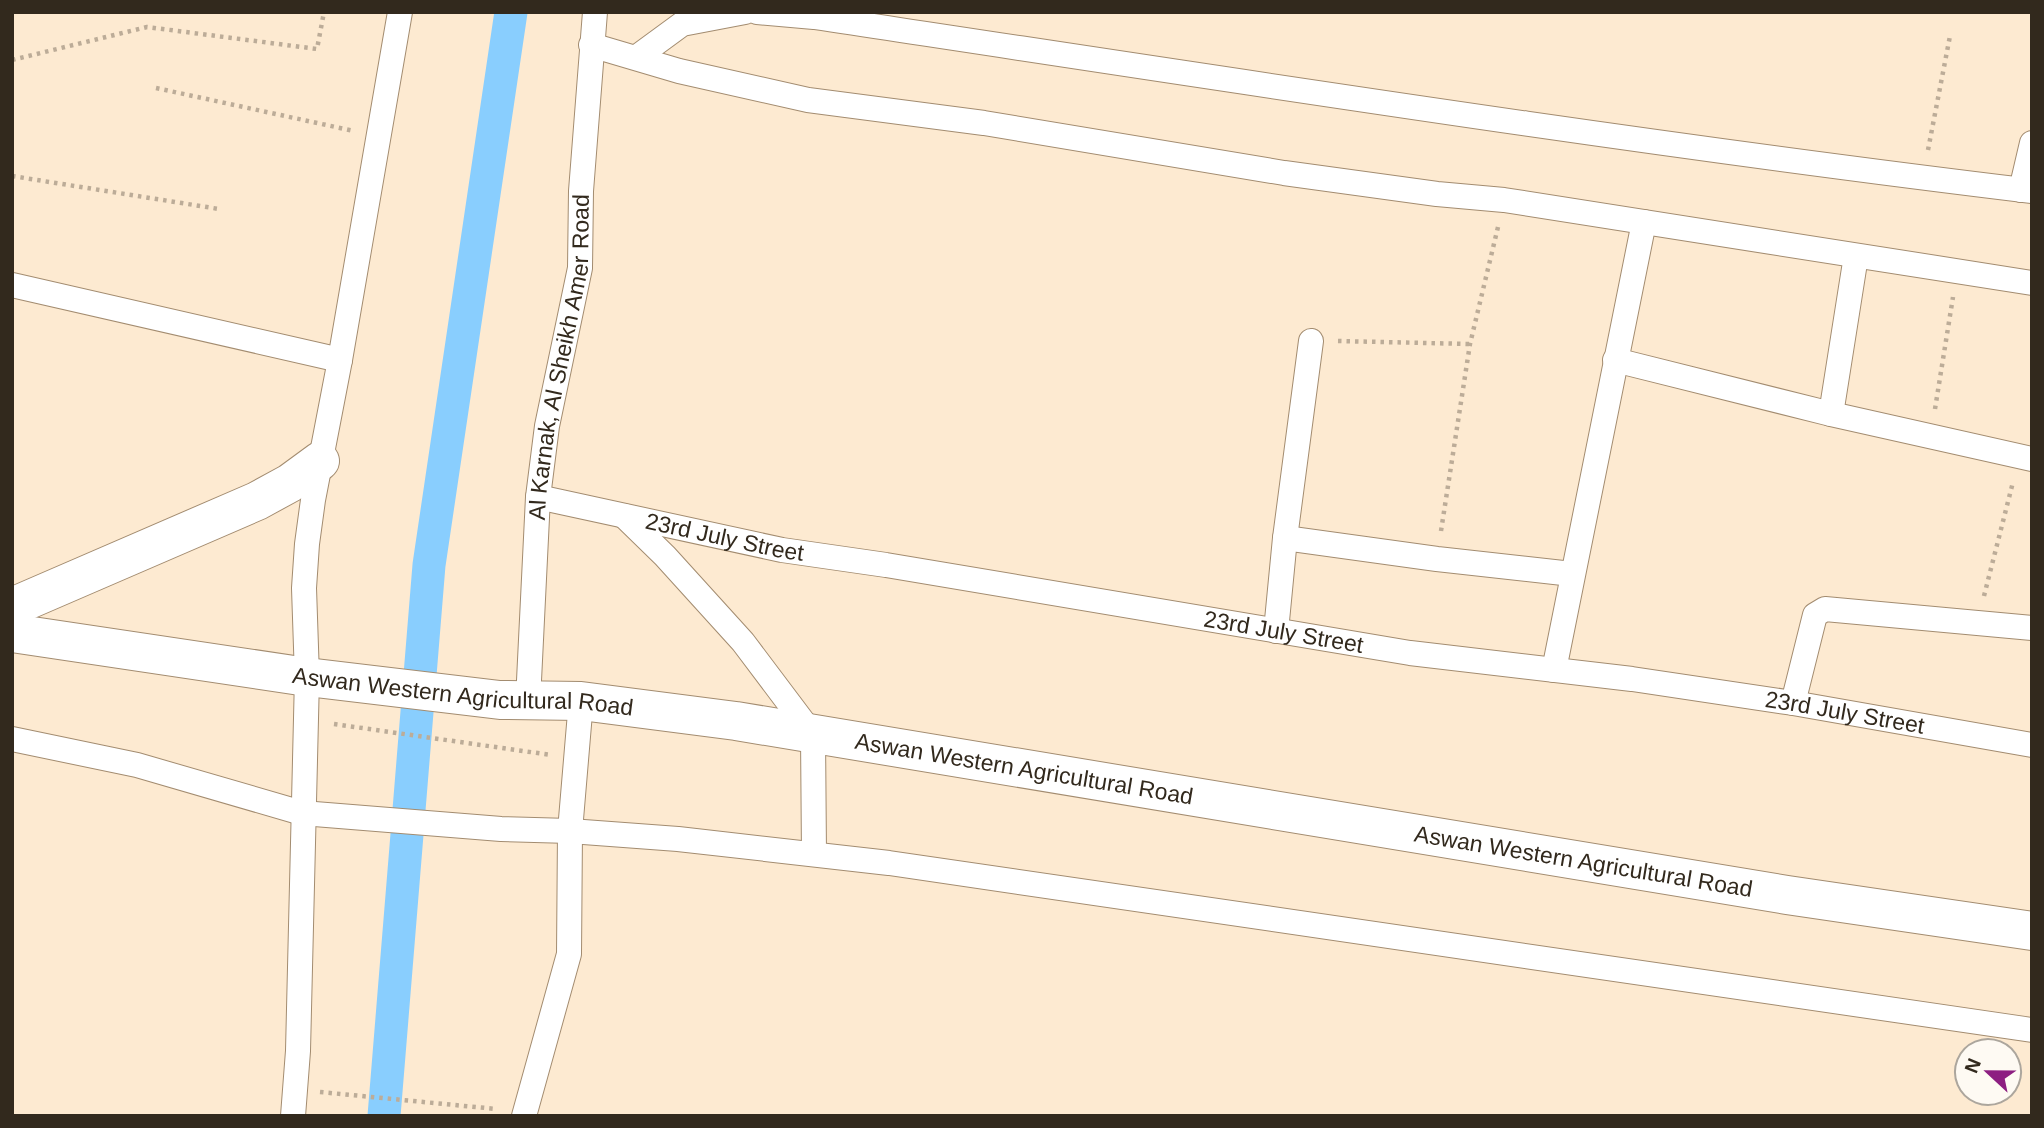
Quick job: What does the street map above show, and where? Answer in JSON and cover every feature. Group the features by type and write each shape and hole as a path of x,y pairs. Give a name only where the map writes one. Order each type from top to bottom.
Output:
{"main road":[{"path":"12,607 257,501 290,483 320,461"},
{"name":"Aswan Western Agricultural Road","path":"12,633 307,677 500,700 581,701 723,719 1760,890 2032,931"}],"street":[{"path":"293,1116 306,719 304,588 307,544 400,12"},
{"name":"Al Karnak, Al Sheikh Amer Road","path":"528,701 538,497 547,426 580,268 581,191 595,12"},
{"path":"636,57 682,24 746,12"},
{"path":"757,12 814,17 1289,90 2026,191 2032,143"},
{"path":"591,45 678,71 807,100 984,123 1284,173 1437,194 1504,200 2032,283"},
{"path":"1554,670 1644,222"},
{"path":"1831,414 1856,256"},
{"path":"12,285 340,360"},
{"path":"1276,631 1285,538 1311,341"},
{"path":"1615,360 1831,414 2026,458"},
{"name":"23rd July Street","path":"538,497 782,550 899,567 1409,653 1793,703 2032,745"},
{"path":"623,515 665,556 743,642 813,735 814,854"},
{"path":"1285,538 1572,574"},
{"path":"1793,703 1815,615 1825,609 2032,628"},
{"path":"525,1114 569,954 570,831 581,701"},
{"path":"12,739 148,768 302,813 501,830 570,831 678,839 903,864 2032,1030"}],"path":[{"path":"12,60 147,27 317,49 324,12"},
{"path":"1923,178 1950,36"},
{"path":"156,89 379,136"},
{"path":"12,176 219,209"},
{"path":"1437,559 1470,344 1504,200"},
{"path":"1931,435 1957,272"},
{"path":"1311,341 1470,344"},
{"path":"1977,624 2026,458"},
{"path":"306,719 577,759"},
{"path":"295,1089 525,1114"}],"waterway":[{"path":"384,1116 429,565 511,12"}]}
